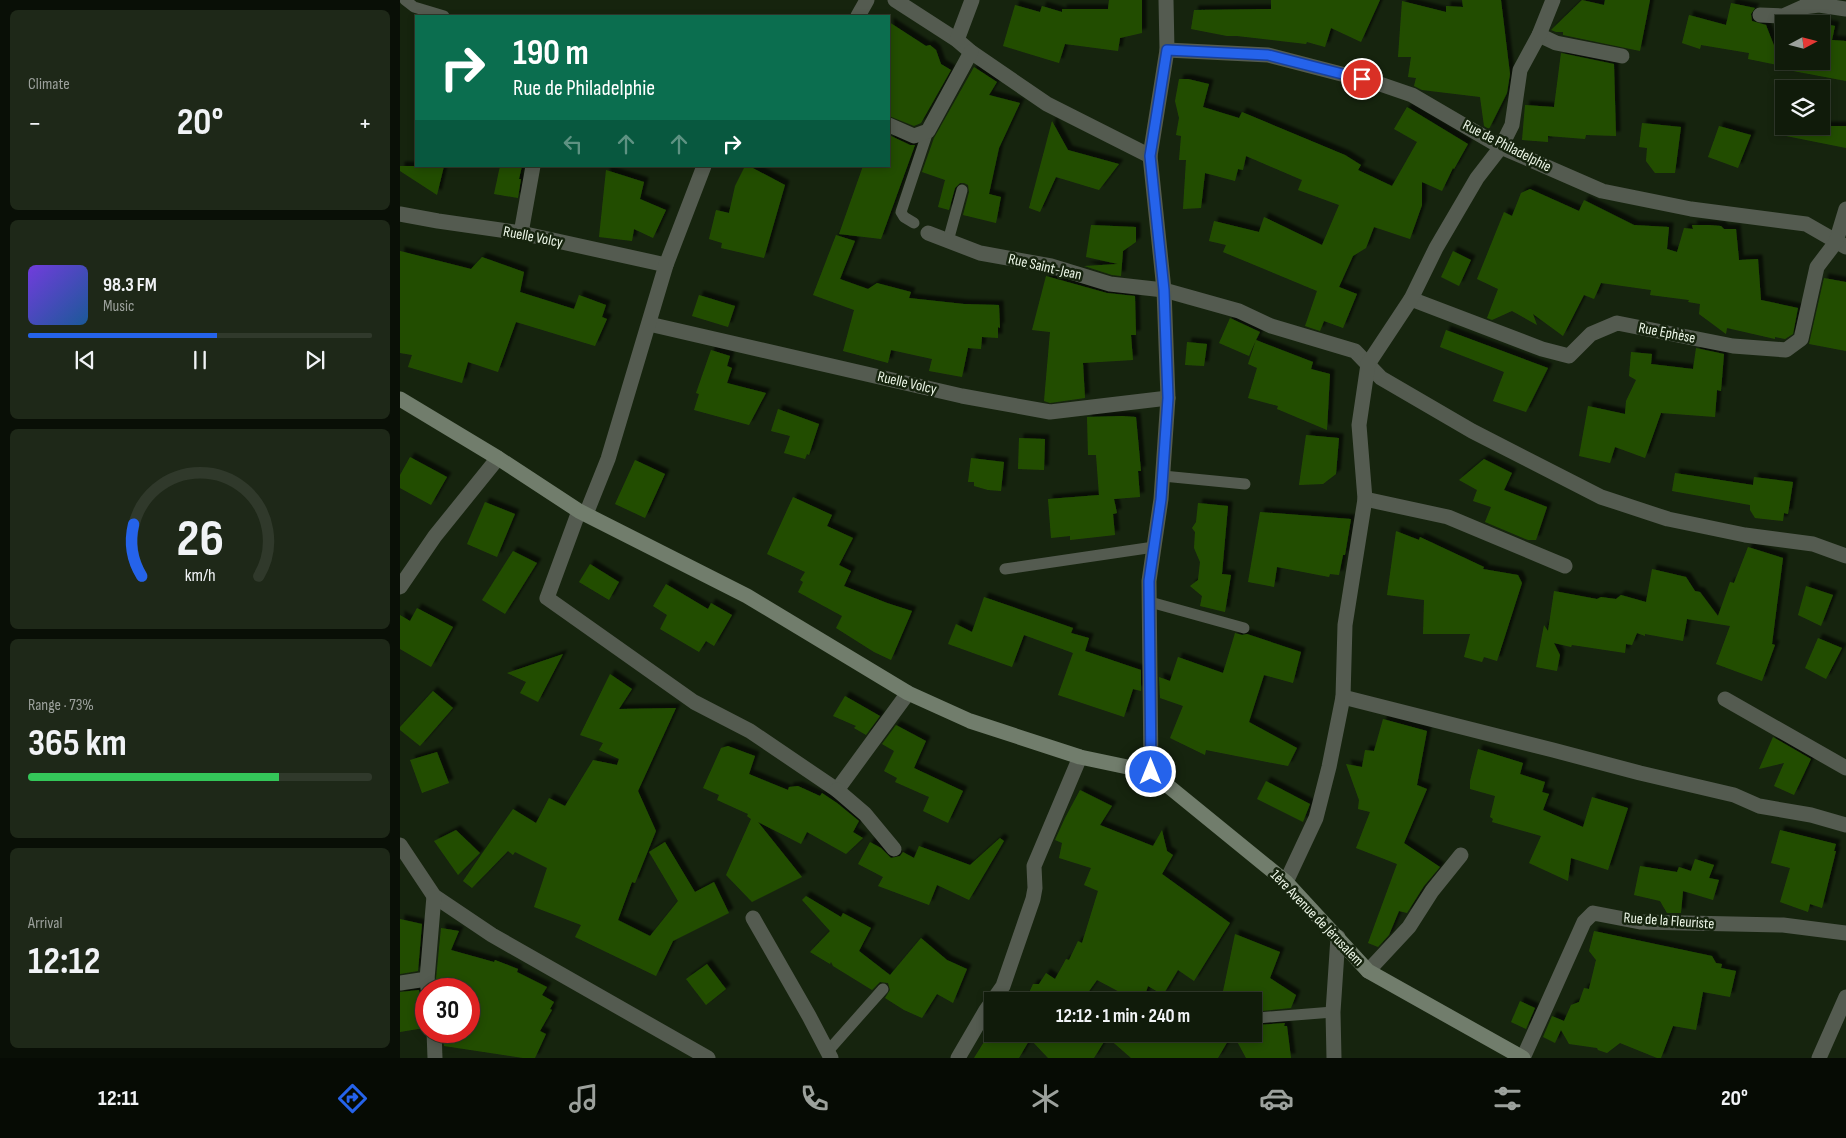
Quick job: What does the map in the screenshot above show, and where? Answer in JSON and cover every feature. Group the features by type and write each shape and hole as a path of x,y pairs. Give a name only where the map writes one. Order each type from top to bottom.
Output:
{"street":[{"path":"859,15 867,0"},
{"path":"895,0 957,40 970,52 1047,104 1150,156"},
{"path":"957,40 972,0"},
{"path":"400,399 498,458 582,512 747,596 908,693 970,721 1080,757 1151,772 1149,581 1161,499 1168,398 1164,290 1150,156 1167,50 1166,0"},
{"path":"1286,882 1316,818 1329,768 1343,697 1346,625 1365,499 1359,425 1368,364 1411,299 1436,248 1477,178 1501,147 1512,125 1520,70 1539,35 1553,0"},
{"path":"1760,15 1784,16 1802,7 1819,4 1846,9"},
{"path":"1539,35 1556,43 1622,56"},
{"name":"Rue de Philadelphie","path":"1167,50 1268,55 1380,84 1412,95 1501,147 1602,190 1691,209 1806,224 1841,245"},
{"path":"890,125 914,136 928,131 970,52"},
{"path":"521,233 533,167"},
{"path":"704,167 666,265 608,459 582,512 547,598 694,702 750,731 837,790 865,814 894,849"},
{"name":"Rue Ephèse","path":"1411,299 1542,349 1569,356 1591,334 1617,323 1734,346 1786,350 1801,339 1817,267 1841,245 1846,209"},
{"name":"Ruelle Volcy","path":"400,214 521,233 666,265"},
{"name":"Rue Saint-Jean","path":"928,233 980,253 1051,266 1110,284 1164,290 1239,311 1271,326 1355,351 1381,378 1472,431 1601,497 1668,519 1745,535 1813,544 1846,556"},
{"name":"Ruelle Volcy","path":"649,324 962,396 1050,412 1168,398"},
{"path":"400,587 435,536 498,458"},
{"path":"1365,499 1448,517 1565,566"},
{"path":"837,790 908,693"},
{"path":"1343,697 1640,773 1734,795 1759,806 1811,815 1846,825"},
{"path":"1725,699 1846,768"},
{"path":"958,1058 986,1010 1004,986 1036,888 1034,866 1080,757"},
{"name":"1ère Avenue de Jérusalem","path":"1151,772 1286,882 1368,971 1523,1058"},
{"path":"400,845 434,896 492,936 708,1058"},
{"path":"1368,971 1409,927 1432,891 1461,855"},
{"path":"428,978 434,896"},
{"name":"Rue de la Fleuriste","path":"1523,1058 1584,922 1593,913 1640,922 1783,925 1846,933"},
{"path":"753,918 829,1055"},
{"path":"1334,1058 1333,1012 1338,937"},
{"path":"400,982 415,983"},
{"path":"1819,1058 1846,996"},
{"path":"434,1043 435,1058"}],"lane":[{"path":"405,0 414,7 441,15"},
{"path":"914,223 904,217 901,212 928,131"},
{"path":"948,241 962,190"},
{"path":"1162,476 1245,484"},
{"path":"1006,569 1154,547"},
{"path":"1150,602 1244,628"},
{"path":"829,1055 883,989"},
{"path":"1262,1018 1333,1012"}],"building":[{"path":"1109,0 1142,0 1142,33 1120,38 1118,51 1065,44 1059,63 1003,46 1015,5 1040,12 1042,6 1062,12 1062,9 1108,9"},
{"path":"1271,0 1380,0 1361,42 1331,28 1325,47 1307,42 1306,44 1227,36 1191,29 1194,10 1271,9"},
{"path":"1462,0 1501,0 1510,74 1507,93 1489,129 1484,126 1480,97 1422,90 1414,86 1416,78 1408,77 1411,57 1398,57 1402,1 1446,12 1446,6 1463,7"},
{"path":"1582,0 1604,5 1605,0 1650,0 1640,51 1563,35 1563,32 1551,30"},
{"path":"1731,3 1755,8 1751,14 1752,21 1766,25 1775,48 1775,65 1748,59 1749,53 1701,45 1700,49 1682,43 1689,15 1726,25"},
{"path":"890,23 926,46 930,45 936,50 941,64 951,70 921,123 914,126 890,116"},
{"path":"1830,25 1835,26 1832,40 1846,41 1846,81 1793,71 1830,70"},
{"path":"1561,53 1614,64 1616,136 1586,135 1585,139 1548,136 1548,142 1522,140 1525,105 1554,107"},
{"path":"974,67 997,82 989,95 1020,103 999,148 989,194 1001,197 996,223 963,215 969,192 968,185 964,183 960,183 955,188 949,210 938,207 945,180 922,172 934,138"},
{"path":"1179,79 1209,84 1203,107 1239,118 1242,112 1345,155 1361,165 1358,170 1392,186 1417,142 1394,129 1407,107 1468,144 1453,168 1442,191 1422,182 1422,205 1410,239 1374,227 1366,248 1353,256 1339,287 1357,294 1343,328 1324,321 1320,331 1305,326 1317,291 1223,252 1226,245 1209,241 1214,221 1259,232 1264,217 1322,245 1339,205 1298,190 1302,180 1246,156 1243,170 1238,169 1235,181 1205,173 1201,208 1183,209 1186,160 1179,160 1181,136 1176,135 1179,118 1175,101"},
{"path":"1052,121 1068,150 1119,164 1099,190 1056,177 1040,212 1029,208"},
{"path":"1642,123 1681,127 1675,173 1655,173 1646,161 1647,148 1639,147"},
{"path":"1719,126 1751,135 1738,168 1708,157"},
{"path":"1830,126 1846,126 1846,148 1786,136 1830,135"},
{"path":"890,135 910,145 915,145 881,239 839,234 863,167 890,167"},
{"path":"400,166 444,167 437,195 400,171"},
{"path":"500,167 522,167 518,198 494,194"},
{"path":"744,167 751,167 785,185 764,258 721,248 722,243 709,239 716,210 729,213 735,186"},
{"path":"606,170 644,182 640,199 666,210 653,238 634,229 632,241 599,237"},
{"path":"1530,189 1579,211 1584,200 1634,225 1669,227 1667,249 1677,252 1684,228 1693,229 1692,225 1709,225 1721,226 1724,229 1736,229 1739,260 1758,259 1761,300 1798,308 1793,334 1785,339 1775,337 1775,339 1727,328 1726,334 1699,314 1700,304 1688,302 1689,300 1650,295 1651,290 1601,283 1594,299 1584,295 1563,336 1533,314 1537,325 1512,311 1492,320 1487,318 1498,289 1477,279 1504,212 1512,216 1521,193"},
{"path":"1091,225 1136,227 1136,242 1123,251 1121,276 1084,266 1118,264 1086,257"},
{"path":"836,235 855,241 840,279 868,289 877,283 911,292 909,298 964,304 999,305 1000,328 998,327 998,338 982,337 981,349 968,348 962,377 929,371 932,359 891,350 888,363 843,351 854,310 813,295"},
{"path":"400,251 471,269 482,257 524,272 520,292 574,309 579,295 606,305 602,317 607,319 595,346 516,322 498,372 468,362 462,383 408,367 412,355 400,353"},
{"path":"1453,251 1471,260 1459,286 1441,277"},
{"path":"1046,276 1107,293 1135,296 1136,335 1131,335 1133,360 1083,363 1085,398 1050,403 1044,401 1050,332 1032,330"},
{"path":"1824,278 1846,282 1846,351 1809,344"},
{"path":"699,295 735,306 728,327 692,316"},
{"path":"1230,318 1260,332 1249,356 1219,343"},
{"path":"1446,330 1548,368 1526,412 1493,401 1504,372 1440,347"},
{"path":"1256,340 1313,362 1311,369 1330,374 1327,430 1277,409 1278,406 1248,398 1257,368 1248,364"},
{"path":"1187,342 1207,344 1204,366 1185,365"},
{"path":"1696,348 1724,354 1721,391 1717,390 1715,417 1661,413 1645,458 1615,447 1610,463 1579,456 1588,406 1625,414 1626,401 1636,380 1629,376 1631,352 1652,354 1651,364 1693,369"},
{"path":"711,350 730,356 727,366 732,368 727,383 766,393 749,425 694,410 699,394 696,393"},
{"path":"778,409 819,424 809,455 807,454 805,459 784,453 790,436 771,431"},
{"path":"1087,417 1136,417 1141,471 1138,471 1140,497 1114,499 1117,513 1113,514 1115,535 1070,540 1070,536 1051,538 1048,499 1099,495 1096,455 1088,455"},
{"path":"1306,435 1339,438 1336,474 1323,484 1299,485"},
{"path":"1019,438 1045,439 1044,470 1018,469"},
{"path":"410,457 447,477 431,505 400,488 400,475"},
{"path":"971,458 1004,462 1001,491 988,490 974,486 974,482 968,482"},
{"path":"1484,459 1512,473 1504,490 1547,507 1536,540 1528,540 1485,522 1491,507 1473,501 1477,490 1459,480"},
{"path":"635,460 665,474 645,518 615,504"},
{"path":"1675,473 1753,485 1754,477 1793,482 1788,514 1784,513 1783,521 1755,518 1750,510 1750,505 1672,491"},
{"path":"793,497 832,515 827,526 853,538 839,565 851,571 844,586 912,611 891,660 874,652 836,628 842,616 798,592 803,582 800,580 805,572 767,554"},
{"path":"485,502 515,514 497,557 467,544"},
{"path":"1198,503 1228,506 1222,574 1231,575 1225,612 1200,606 1202,596 1190,586 1198,580 1200,562 1194,548 1195,532 1192,528 1196,522"},
{"path":"1260,512 1351,519 1345,555 1343,555 1339,575 1330,574 1329,577 1277,567 1274,587 1248,582"},
{"path":"1396,531 1419,540 1420,537 1484,567 1483,569 1518,575 1522,583 1497,661 1484,657 1482,662 1464,657 1470,634 1423,634 1424,600 1387,595"},
{"path":"1748,547 1783,558 1772,644 1775,645 1762,681 1716,664 1730,626 1687,619 1683,641 1645,634 1645,636 1637,633 1632,645 1626,644 1625,653 1572,645 1571,647 1554,643 1560,655 1557,671 1536,667 1544,625 1548,631 1554,591 1597,599 1601,597 1616,599 1621,595 1646,602 1652,569 1686,577 1695,591 1700,592 1718,616 1730,582 1734,583"},
{"path":"513,551 537,563 505,614 482,600"},
{"path":"590,564 619,582 609,600 579,582"},
{"path":"666,584 708,609 711,603 732,615 714,646 706,641 699,652 660,629 667,615 653,606"},
{"path":"1806,586 1833,595 1821,626 1798,615"},
{"path":"984,597 1073,628 1071,633 1089,638 1085,651 1141,670 1141,691 1133,689 1124,717 1058,695 1073,653 1024,635 1012,667 948,644 956,624 972,632"},
{"path":"417,608 453,627 431,667 400,649 400,615 410,621"},
{"path":"1235,633 1247,634 1301,652 1293,683 1264,675 1249,722 1297,748 1288,766 1206,750 1205,755 1170,738 1183,706 1160,698 1159,677 1170,681 1178,657 1223,673"},
{"path":"1818,638 1842,648 1826,679 1805,668"},
{"path":"563,654 538,702 520,693 526,682 507,673"},
{"path":"610,674 632,689 619,709 676,708 638,791 656,831 635,883 632,882 618,920 650,936 678,901 649,852 665,842 695,892 714,882 729,913 673,941 656,976 575,937 581,925 534,907 547,868 515,852 513,855 508,851 472,888 463,881 513,809 536,823 549,798 565,806 593,760 617,765 619,759 599,750 603,743 580,735"},
{"path":"433,691 453,708 420,746 400,730 400,727"},
{"path":"845,696 880,716 866,735 854,728 856,726 833,716"},
{"path":"1383,719 1427,731 1417,785 1427,789 1404,843 1440,867 1424,886 1407,913 1399,911 1389,935 1378,947 1368,943 1397,864 1356,848 1370,812 1358,809 1359,800 1346,764 1362,767 1365,750 1374,751"},
{"path":"896,725 926,741 914,768 963,791 948,823 923,811 929,797 895,782 897,778 884,771 894,751 882,744"},
{"path":"1773,737 1811,759 1794,795 1774,786 1784,763 1759,769"},
{"path":"728,746 755,756 749,774 788,790 789,787 798,786 820,796 822,793 837,803 859,821 853,832 863,838 846,854 807,832 801,844 758,822 802,877 752,902 726,875 751,819 747,816 748,814 717,800 719,795 703,788 721,748"},
{"path":"1478,749 1523,763 1520,774 1545,782 1542,792 1549,794 1543,810 1583,827 1592,797 1628,808 1608,870 1571,858 1568,881 1529,863 1541,836 1492,822 1493,819 1490,817 1495,796 1470,789 1470,781"},
{"path":"437,752 449,783 422,793 410,760"},
{"path":"1266,781 1310,804 1303,822 1257,799"},
{"path":"1080,790 1112,806 1100,825 1153,846 1162,830 1167,851 1173,855 1162,874 1230,923 1194,981 1178,970 1165,992 1158,992 1148,986 1146,992 1120,992 1097,980 1088,992 1029,992 1033,984 1039,984 1046,973 1055,979 1066,959 1069,960 1078,941 1082,943 1098,891 1084,885 1091,868 1059,858 1062,843 1055,840"},
{"path":"456,830 480,853 458,875 434,841"},
{"path":"1780,830 1836,844 1822,908 1810,904 1808,912 1780,902 1790,868 1771,863"},
{"path":"1000,838 1004,841 969,900 937,885 929,905 878,886 883,877 858,864 870,842 881,848 891,858 900,856 903,852 914,858 919,846 970,865"},
{"path":"1695,859 1714,865 1709,878 1719,880 1713,900 1683,891 1681,913 1667,913 1660,901 1634,895 1640,866 1677,872 1679,867 1691,871"},
{"path":"806,896 841,917 843,913 871,928 859,951 890,975 921,938 947,960 967,969 953,1003 937,994 922,1018 904,1010 885,998 890,990 888,983 880,982 872,990 833,966 831,962 830,964 810,952 830,931 802,900"},
{"path":"400,919 422,924 418,971 400,974"},
{"path":"441,928 459,931 451,950 494,962 495,960 518,969 517,972 547,987 542,995 554,1002 550,1009 552,1010 540,1031 546,1034 535,1058 523,1058 444,1046 444,1043 480,1043 480,978 436,978"},
{"path":"1594,931 1712,956 1716,963 1722,964 1721,968 1736,971 1730,997 1703,992 1696,1030 1673,1026 1661,1058 1620,1043 1607,1053 1597,1048 1569,1044 1561,1030 1555,1043 1543,1037 1552,1016 1564,1021 1571,1005 1579,1002 1584,988 1589,989 1596,960 1589,951"},
{"path":"1235,934 1280,952 1270,978 1296,995 1291,1008 1262,1011 1262,992 1223,992"},
{"path":"707,964 726,989 706,1005 686,979"},
{"path":"415,990 415,1030 400,1032 400,992"},
{"path":"1520,1001 1535,1008 1526,1029 1511,1022"},
{"path":"1285,1023 1291,1058 1246,1058 1237,1042 1262,1042 1262,1025"},
{"path":"984,1042 1028,1042 1019,1058 974,1058"},
{"path":"1033,1042 1104,1042 1094,1058 1048,1058"},
{"path":"1113,1042 1227,1042 1218,1058 1131,1058"}],"route":[{"path":"1151,772 1149,581 1161,499 1168,398 1164,290 1150,156 1167,50 1268,55 1362,79"}]}
